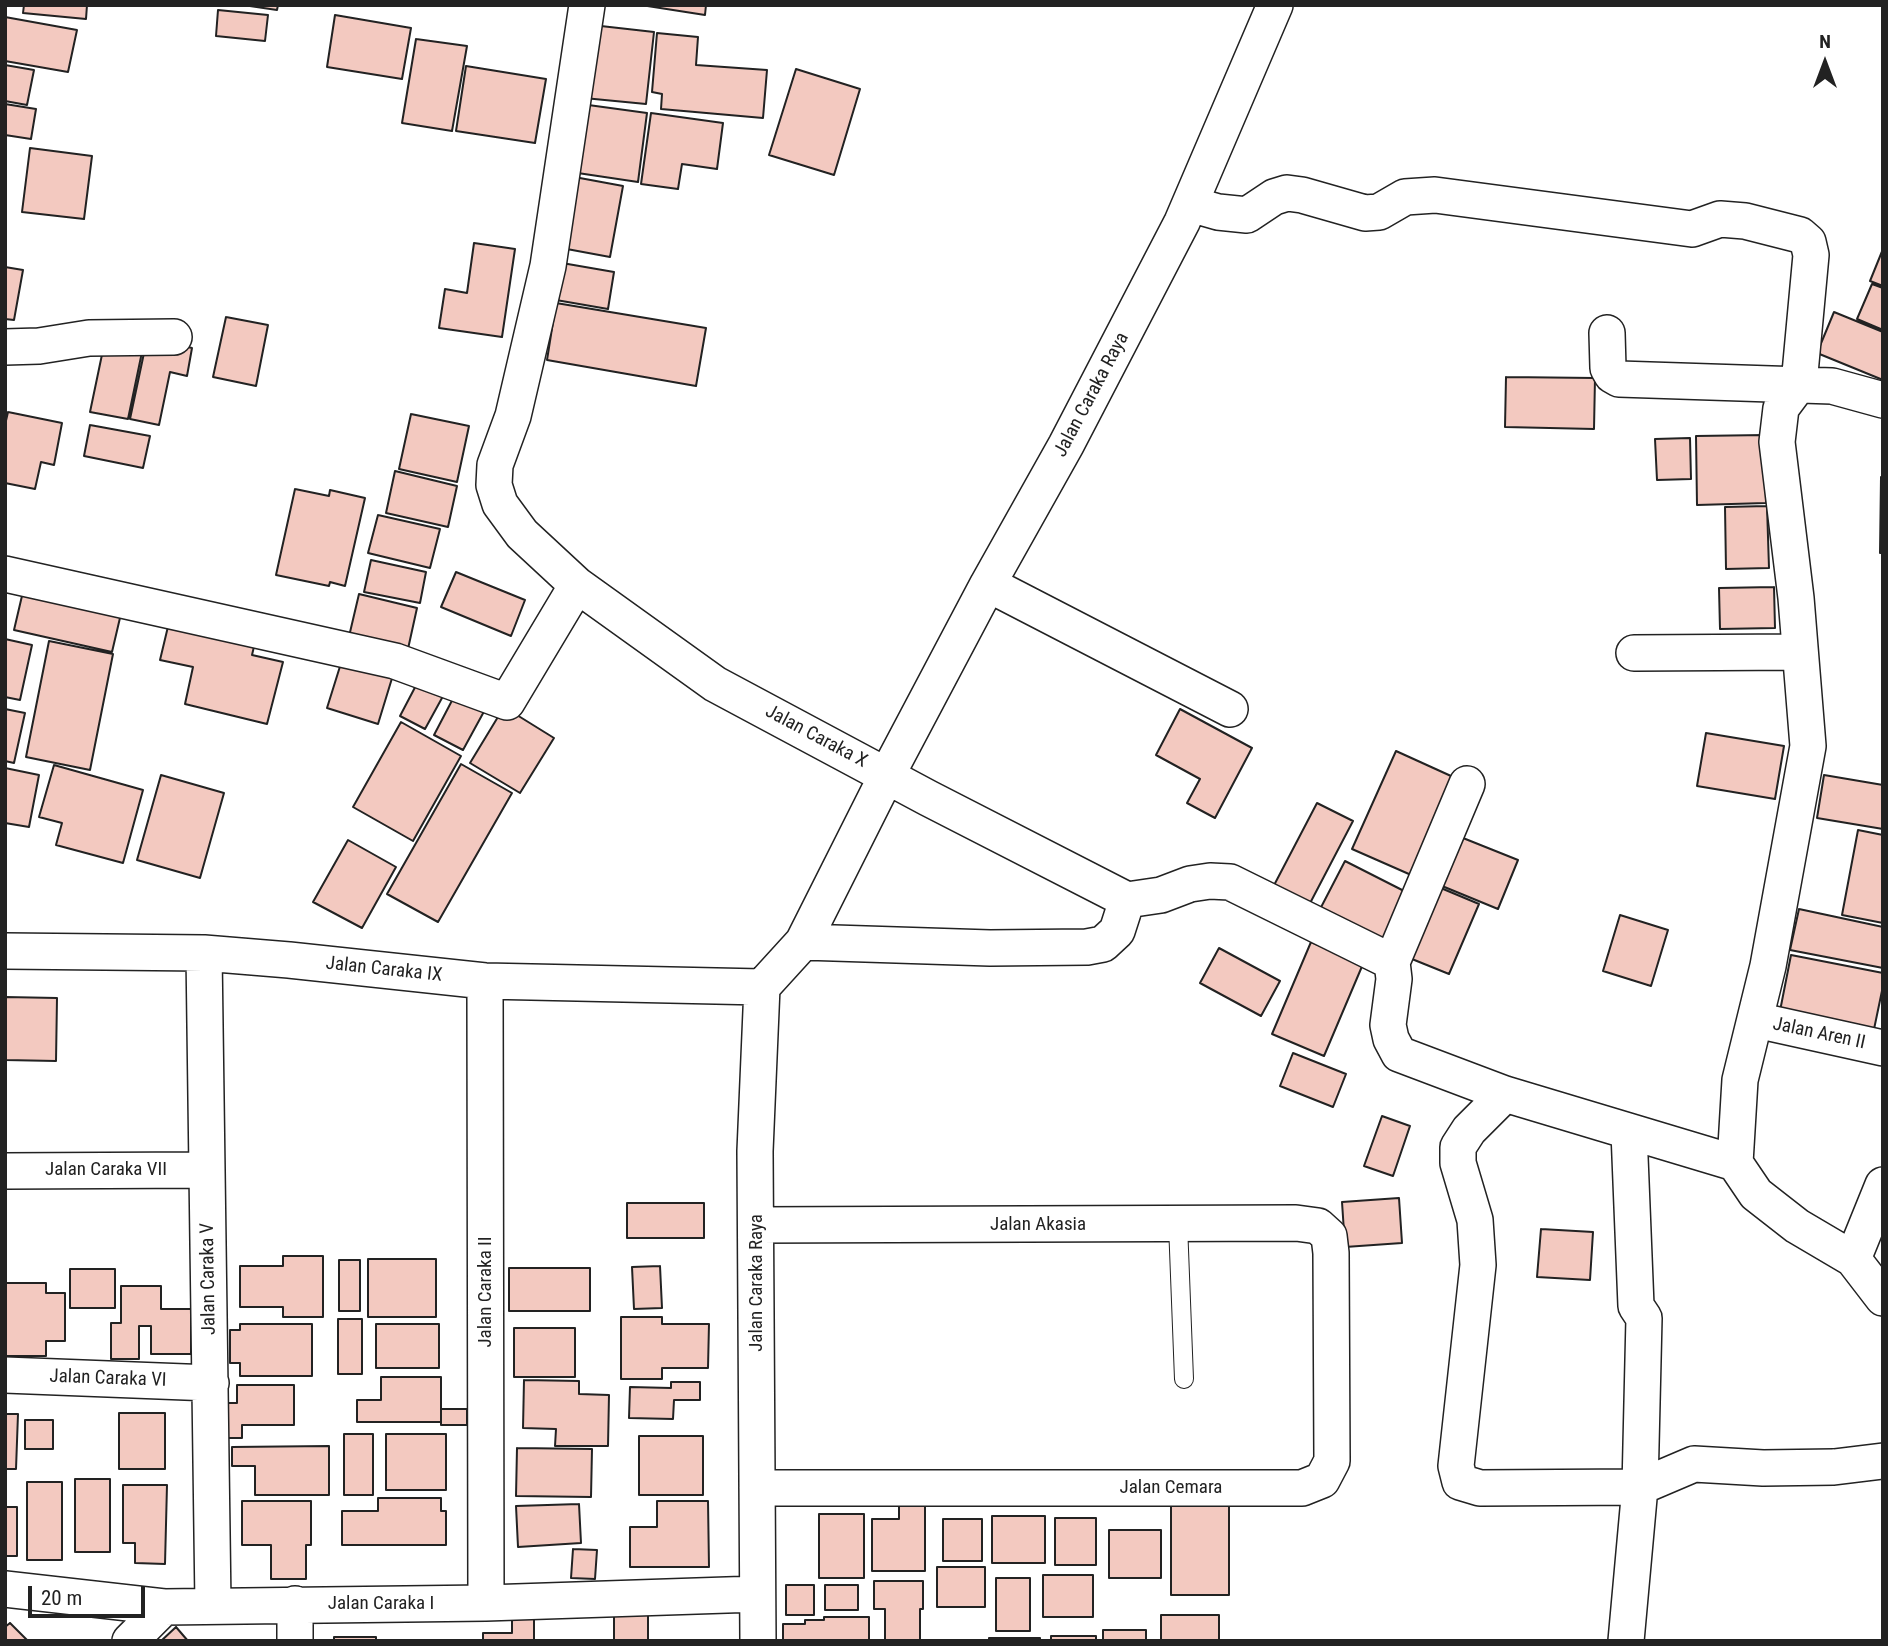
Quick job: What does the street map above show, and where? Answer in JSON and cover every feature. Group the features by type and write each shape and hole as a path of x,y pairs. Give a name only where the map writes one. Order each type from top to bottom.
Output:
{"street":[{"name":"Jalan Caraka X","path":"587,5 548,266 516,405 495,465 494,485 500,503 522,534 577,585 715,684 887,775"},
{"name":"Jalan Caraka Raya","path":"758,1641 757,1076 762,986 803,942 988,584 1066,445 1189,204 1275,5"},
{"path":"1189,204 1218,212 1247,215 1274,197 1287,193 1365,213 1379,212 1405,197 1435,195 1692,229 1720,219 1745,221 1800,235 1808,242 1811,255 1799,384 1781,408 1777,442 1796,598 1808,746 1792,845 1756,1020 1740,1080 1735,1163 1756,1194 1797,1226 1853,1259 1883,1298"},
{"path":"1607,333 1608,368 1612,375 1619,379 1832,386 1883,400"},
{"path":"5,347 39,346 89,338 174,337"},
{"path":"5,574 395,662 507,702 577,585"},
{"path":"988,584 1230,709"},
{"path":"1634,653 1800,652"},
{"path":"887,775 1127,900 1161,895 1200,883 1230,882 1392,962"},
{"path":"1467,784 1392,962 1394,979 1388,1025 1391,1039 1399,1054 1505,1094 1735,1163"},
{"path":"803,942 990,948 1087,947 1103,944 1117,931 1127,900"},
{"name":"Jalan Caraka IX","path":"5,951 204,953 485,981 762,986"},
{"name":"Jalan Caraka V","path":"204,953 213,1605"},
{"name":"Jalan Caraka II","path":"485,981 486,1603"},
{"name":"Jalan Aren II","path":"1756,1020 1883,1048"},
{"path":"1505,1094 1469,1130 1458,1147 1458,1163 1475,1220 1479,1265 1456,1466 1460,1482 1480,1488 1640,1487 1694,1464 1763,1468 1883,1461"},
{"path":"1626,1641 1640,1487 1644,1318 1636,1306 1629,1132"},
{"name":"Jalan Caraka VII","path":"5,1171 206,1170"},
{"path":"1853,1259 1883,1185"},
{"name":"Jalan Akasia","path":"757,1225 1296,1223 1318,1226"},
{"name":"Jalan Cemara","path":"757,1488 1302,1488 1322,1480 1332,1461 1331,1253 1329,1236 1318,1226"},
{"name":"Jalan Caraka VI","path":"5,1375 211,1383"},
{"name":"Jalan Caraka I","path":"5,1589 164,1607 486,1603 757,1594"},
{"path":"295,1604 295,1641"},
{"path":"130,1641 164,1607"}],"lane":[{"path":"1178,1224 1184,1379"}],"building":[{"path":"24,5 87,5 86,19 23,13"},
{"path":"243,5 278,5 277,10"},
{"path":"641,5 706,5 705,15"},
{"path":"218,10 268,15 265,41 216,36"},
{"path":"335,15 411,28 402,79 327,67"},
{"path":"5,17 77,30 68,72 5,61"},
{"path":"592,25 654,32 646,104 584,98"},
{"path":"657,33 698,37 696,65 767,70 763,118 661,109 662,94 652,92"},
{"path":"416,39 467,46 452,131 402,123"},
{"path":"5,65 34,70 27,105 5,101"},
{"path":"466,66 546,79 535,143 456,131"},
{"path":"796,69 860,89 834,175 769,155"},
{"path":"5,104 36,109 31,139 5,135"},
{"path":"581,104 647,113 638,182 571,172"},
{"path":"651,113 723,123 717,169 682,164 678,189 641,184"},
{"path":"30,148 92,156 84,219 22,212"},
{"path":"569,176 623,186 610,257 556,247"},
{"path":"474,243 515,249 502,337 439,328 445,289 467,293"},
{"path":"1883,249 1883,286 1870,281"},
{"path":"562,263 614,272 608,309 556,300"},
{"path":"5,267 23,270 14,320 5,319"},
{"path":"1872,284 1883,288 1883,330 1857,319"},
{"path":"556,303 706,328 696,386 547,360"},
{"path":"1834,312 1883,332 1883,380 1817,353"},
{"path":"226,317 268,325 256,386 213,377"},
{"path":"156,340 192,348 187,376 170,372 159,425 130,419 144,353"},
{"path":"104,345 142,352 128,419 90,412"},
{"path":"1506,377 1595,378 1594,429 1505,427"},
{"path":"8,412 62,423 54,465 41,462 35,489 5,483 5,425"},
{"path":"411,414 469,426 457,482 399,469"},
{"path":"90,425 150,436 143,468 84,456"},
{"path":"1765,435 1766,503 1697,505 1696,436"},
{"path":"1690,438 1691,479 1657,480 1655,439"},
{"path":"395,471 457,486 448,527 386,513"},
{"path":"1883,477 1883,553 1880,553"},
{"path":"295,489 329,496 330,490 365,498 345,586 330,582 329,586 276,575"},
{"path":"1767,506 1769,568 1726,569 1725,507"},
{"path":"378,515 440,529 430,568 368,553"},
{"path":"371,560 426,572 420,603 364,592"},
{"path":"456,572 525,600 511,636 441,607"},
{"path":"25,583 123,605 112,652 14,630"},
{"path":"1774,587 1775,628 1720,629 1719,588"},
{"path":"359,594 417,608 406,658 347,645"},
{"path":"171,614 257,634 252,655 283,662 267,724 185,704 193,667 160,660"},
{"path":"5,639 32,645 20,700 5,697"},
{"path":"49,641 113,654 90,770 26,757"},
{"path":"342,660 393,675 378,724 327,708"},
{"path":"422,674 448,687 425,729 400,716"},
{"path":"457,691 487,706 463,750 434,735"},
{"path":"504,707 554,738 520,793 470,763"},
{"path":"5,709 25,713 14,763 5,761"},
{"path":"1180,709 1252,748 1215,818 1187,803 1200,779 1156,755"},
{"path":"401,722 461,756 413,841 353,807"},
{"path":"1706,733 1784,746 1775,799 1697,786"},
{"path":"1396,751 1462,781 1418,878 1352,849"},
{"path":"461,764 512,793 438,922 387,894"},
{"path":"54,765 143,790 123,863 56,845 62,823 39,817"},
{"path":"5,768 39,775 29,827 5,823"},
{"path":"161,775 224,793 200,878 137,860"},
{"path":"1824,775 1883,785 1883,829 1817,818"},
{"path":"1317,803 1353,821 1307,909 1271,891"},
{"path":"1858,830 1883,835 1883,923 1842,915"},
{"path":"1463,838 1518,860 1498,909 1442,886"},
{"path":"348,840 396,867 362,928 313,902"},
{"path":"1345,861 1408,893 1379,947 1317,915"},
{"path":"1436,886 1479,904 1449,974 1407,957"},
{"path":"1799,909 1883,927 1883,968 1790,950"},
{"path":"1620,915 1668,930 1651,986 1603,971"},
{"path":"1311,942 1363,964 1324,1056 1272,1034"},
{"path":"1219,948 1280,981 1261,1016 1200,983"},
{"path":"1791,955 1883,973 1883,986 1873,1034 1779,1016"},
{"path":"5,997 57,998 56,1061 5,1060"},
{"path":"1293,1053 1346,1074 1333,1107 1280,1086"},
{"path":"1382,1116 1410,1126 1393,1176 1364,1166"},
{"path":"1399,1198 1402,1243 1345,1247 1342,1202"},
{"path":"627,1203 704,1203 704,1238 627,1238"},
{"path":"1541,1229 1593,1232 1590,1280 1537,1277"},
{"path":"283,1256 323,1256 323,1317 283,1317 283,1307 240,1307 240,1266 283,1266"},
{"path":"368,1259 436,1259 436,1317 368,1317"},
{"path":"339,1260 360,1260 360,1311 339,1311"},
{"path":"660,1266 662,1308 634,1309 632,1267"},
{"path":"509,1268 590,1268 590,1311 509,1311"},
{"path":"70,1269 115,1269 115,1308 70,1308"},
{"path":"5,1283 46,1283 46,1293 65,1293 65,1341 46,1341 46,1356 5,1356"},
{"path":"121,1286 161,1286 161,1309 191,1309 191,1354 151,1354 151,1326 139,1326 139,1359 111,1359 111,1323 121,1323"},
{"path":"621,1317 662,1317 662,1324 709,1324 708,1368 662,1368 662,1379 621,1379"},
{"path":"338,1319 362,1319 362,1374 338,1374"},
{"path":"240,1324 312,1324 312,1376 240,1376 240,1363 230,1363 230,1330 240,1330"},
{"path":"376,1324 439,1324 439,1368 376,1368"},
{"path":"514,1328 575,1328 575,1377 514,1377"},
{"path":"381,1377 441,1377 441,1422 357,1422 357,1400 381,1400"},
{"path":"524,1380 579,1381 579,1394 609,1395 608,1446 555,1446 556,1429 523,1428"},
{"path":"671,1382 700,1382 700,1400 674,1400 673,1419 629,1418 630,1387 671,1388"},
{"path":"237,1385 294,1385 294,1425 242,1425 242,1438 225,1438 225,1403 237,1403"},
{"path":"441,1409 467,1409 467,1425 441,1425"},
{"path":"119,1413 165,1413 165,1469 119,1469"},
{"path":"5,1414 18,1414 16,1469 5,1469"},
{"path":"25,1420 53,1420 53,1449 25,1449"},
{"path":"344,1434 373,1434 373,1495 344,1495"},
{"path":"386,1434 446,1434 446,1490 386,1490"},
{"path":"639,1436 703,1436 703,1495 639,1495"},
{"path":"329,1446 329,1495 255,1495 255,1466 232,1466 232,1447"},
{"path":"517,1448 592,1449 591,1497 516,1496"},
{"path":"75,1479 110,1479 110,1552 75,1552"},
{"path":"27,1482 62,1482 62,1560 27,1560"},
{"path":"123,1485 167,1485 165,1564 135,1563 135,1543 123,1543"},
{"path":"378,1498 441,1498 441,1511 446,1511 446,1545 342,1545 342,1511 378,1511"},
{"path":"899,1498 925,1498 925,1571 872,1571 872,1519 899,1519"},
{"path":"1171,1500 1229,1500 1229,1595 1171,1595"},
{"path":"242,1501 311,1501 311,1545 306,1545 306,1579 271,1579 271,1545 242,1545"},
{"path":"657,1501 708,1501 709,1567 630,1567 630,1527 657,1527"},
{"path":"579,1504 581,1543 518,1547 516,1506"},
{"path":"5,1507 17,1507 17,1556 5,1556"},
{"path":"819,1514 864,1514 864,1578 819,1578"},
{"path":"992,1516 1045,1516 1045,1563 992,1563"},
{"path":"1055,1518 1096,1518 1096,1565 1055,1565"},
{"path":"943,1519 982,1519 982,1561 943,1561"},
{"path":"1109,1530 1161,1530 1161,1578 1109,1578"},
{"path":"573,1549 597,1550 595,1579 571,1578"},
{"path":"937,1567 985,1567 985,1607 937,1607"},
{"path":"1043,1575 1093,1575 1093,1617 1043,1617"},
{"path":"996,1578 1030,1578 1030,1631 996,1631"},
{"path":"874,1581 923,1581 920,1641 885,1641 885,1609 874,1609"},
{"path":"786,1585 814,1585 814,1615 786,1615"},
{"path":"825,1585 858,1585 858,1610 825,1610"},
{"path":"512,1615 534,1615 534,1641 483,1641 483,1633 512,1633"},
{"path":"614,1615 648,1615 648,1641 614,1641"},
{"path":"1161,1615 1219,1615 1219,1641 1161,1641"},
{"path":"824,1617 869,1617 869,1641 783,1641 783,1624 805,1624 805,1620 824,1620"},
{"path":"10,1623 28,1641 5,1641 5,1627"},
{"path":"176,1627 188,1641 161,1641"},
{"path":"1103,1630 1146,1630 1146,1641 1103,1641"},
{"path":"1051,1636 1096,1636 1096,1641 1051,1641"},
{"path":"334,1637 376,1637 376,1641 334,1641"},
{"path":"989,1638 1040,1638 1040,1641 989,1641"},
{"path":"605,1640 605,1641 546,1641"}]}
